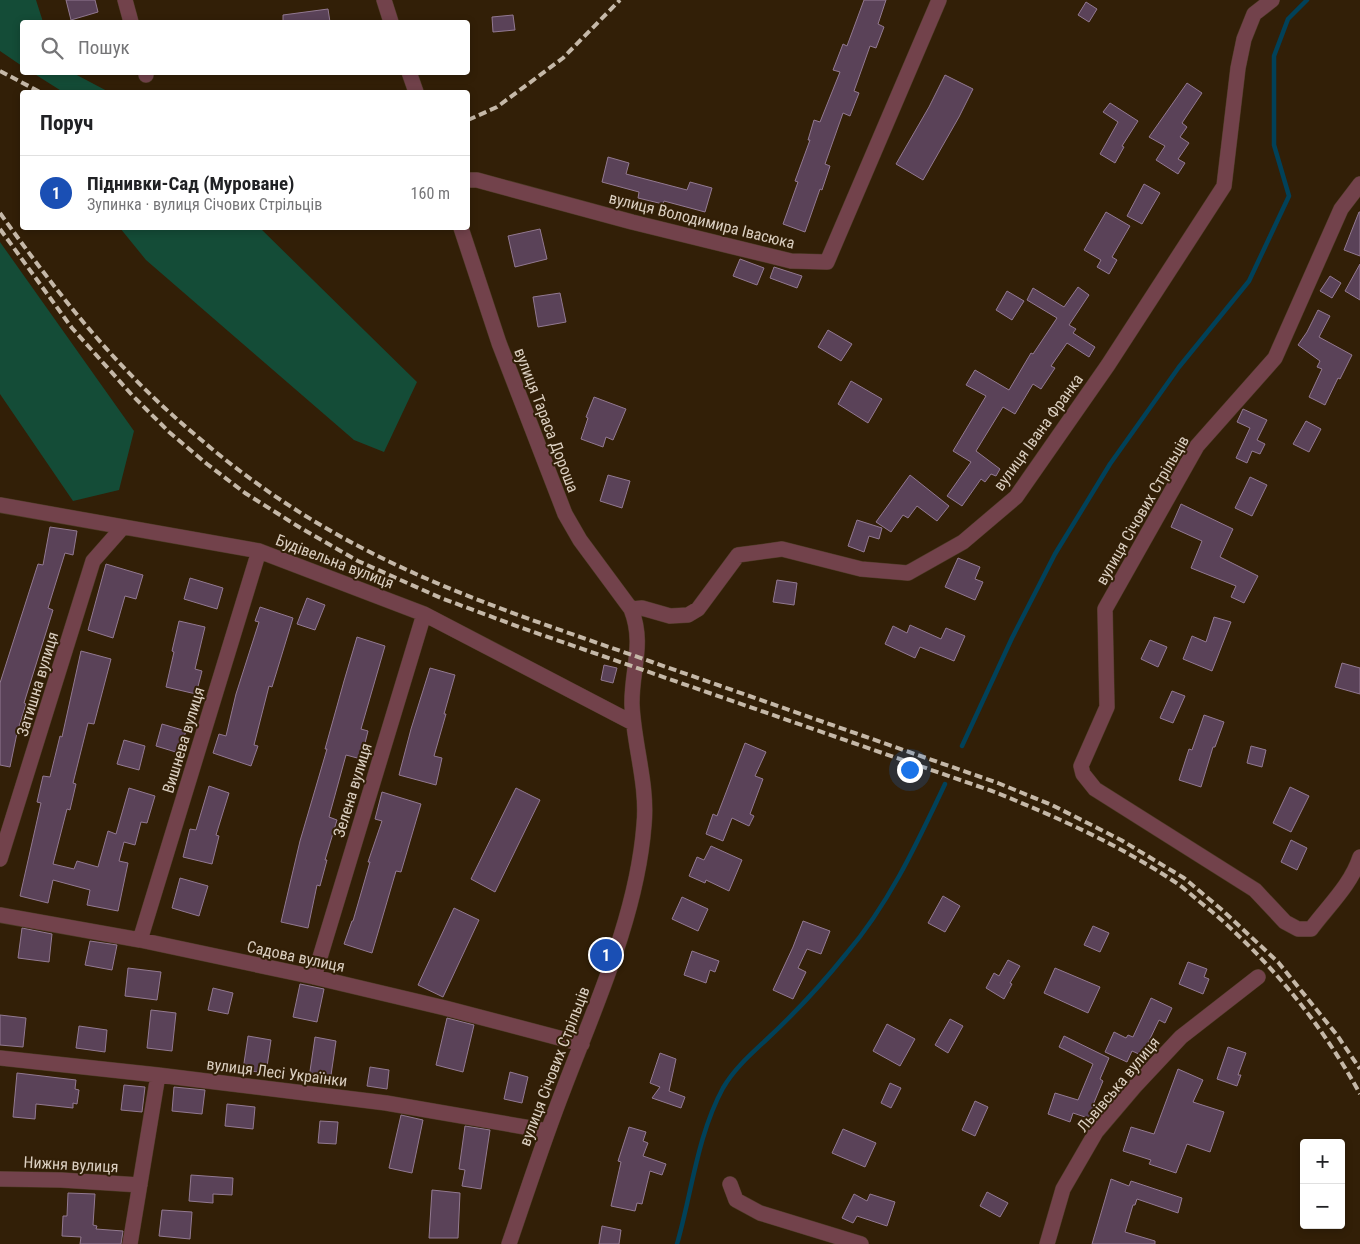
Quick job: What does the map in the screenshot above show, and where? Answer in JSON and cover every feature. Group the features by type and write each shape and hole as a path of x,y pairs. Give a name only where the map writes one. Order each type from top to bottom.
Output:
{"street":[{"path":"125,0 131,20"},
{"path":"384,0 390,20"},
{"name":"вулиця Володимира Івасюка","path":"470,180 477,180 632,222 791,261 827,262 939,0"},
{"name":"вулиця Івана Франка","path":"631,609 642,608 670,616 688,615 698,609 738,555 782,549 861,569 908,573 963,542 1016,497 1108,365 1224,186 1238,68 1244,39 1254,14 1272,0"},
{"name":"вулиця Січових Стрільців","path":"1360,184 1341,209 1275,358 1197,446 1105,609 1107,707 1081,766 1083,774 1095,789 1255,890 1285,922 1298,929 1311,929 1339,895 1358,864 1360,857"},
{"name":"вулиця Тараса Дороша","path":"462,230 499,343 565,514 580,540 631,609"},
{"name":"Будівельна вулиця","path":"0,505 259,551 424,614 633,723"},
{"name":"Затишна вулиця","path":"0,860 93,562 122,527"},
{"name":"Вишнева вулиця","path":"140,940 259,551"},
{"name":"вулиця Січових Стрільців","path":"508,1244 620,937 633,892 642,845 645,799 643,776 636,750 633,723 633,679 637,662 638,628 631,609"},
{"name":"Зелена вулиця","path":"314,978 424,614"},
{"name":"Садова вулиця","path":"0,915 140,940 314,978 446,1008 582,1044"},
{"name":"Львівська вулиця","path":"1047,1244 1063,1189 1096,1132 1136,1085 1181,1037 1258,977"},
{"name":"вулиця Лесі Українки","path":"0,1058 386,1103 548,1131"},
{"path":"130,1244 158,1075"},
{"name":"Нижня вулиця","path":"0,1179 61,1180 140,1185"},
{"path":"730,1184 736,1200 760,1213 861,1244"}],"green space":[{"path":"0,0 36,0 42,20 20,20 20,65 0,51"},
{"path":"36,75 77,75 105,90 60,90"},
{"path":"122,230 262,230 417,382 384,452 354,440 146,260"},
{"path":"0,242 134,431 119,490 73,501 0,394"}],"building":[{"path":"66,0 95,0 98,12 71,20"},
{"path":"864,0 886,0 878,24 884,27 876,48 870,46 854,91 859,93 850,116 843,113 825,164 830,166 805,232 783,224 798,182 795,181 810,140 808,140 814,120 820,122 840,72 833,70 843,44 847,46"},
{"path":"1086,2 1097,9 1089,22 1078,15"},
{"path":"328,9 330,20 283,20 283,15"},
{"path":"513,15 515,30 493,32 492,17"},
{"path":"945,75 973,89 923,180 896,164"},
{"path":"1187,83 1202,93 1182,123 1187,127 1180,137 1189,143 1178,159 1185,163 1178,174 1156,160 1165,146 1149,137"},
{"path":"1110,103 1138,121 1122,146 1124,147 1115,163 1100,154 1118,122 1103,112"},
{"path":"608,157 629,163 626,174 687,190 690,182 712,188 705,212 664,201 663,204 638,198 639,192 602,182"},
{"path":"1144,184 1160,193 1142,224 1127,216"},
{"path":"1106,212 1130,226 1112,257 1117,260 1109,274 1097,267 1101,260 1084,250"},
{"path":"1360,212 1360,256 1344,250"},
{"path":"540,229 547,259 515,267 508,236"},
{"path":"740,259 764,268 757,285 733,276"},
{"path":"1360,264 1360,300 1345,291"},
{"path":"774,267 802,276 797,288 770,278"},
{"path":"1330,276 1341,283 1332,298 1320,291"},
{"path":"1078,287 1089,295 1069,325 1076,329 1073,333 1095,347 1089,357 1067,343 1051,366 1055,368 1041,389 1033,384 1015,414 1003,407 976,451 1000,469 996,476 991,474 985,482 981,479 962,506 947,496 971,462 953,451 986,396 966,385 975,370 1009,390 1031,353 1033,354 1057,318 1027,300 1033,288 1064,307"},
{"path":"1007,291 1024,301 1012,320 996,310"},
{"path":"560,293 566,322 538,327 533,297"},
{"path":"1318,310 1330,316 1319,337 1352,355 1325,405 1309,397 1322,369 1317,367 1320,361 1298,345"},
{"path":"828,330 852,344 841,361 818,347"},
{"path":"851,381 882,399 868,423 838,404"},
{"path":"594,397 626,409 613,440 606,437 603,447 581,439 588,418 586,417"},
{"path":"1243,409 1267,420 1257,440 1265,444 1260,454 1252,451 1247,463 1236,458 1250,428 1237,422"},
{"path":"1306,421 1321,429 1309,452 1293,444"},
{"path":"608,475 630,481 622,508 600,501"},
{"path":"910,475 949,506 937,521 917,506 908,518 903,515 891,532 876,522"},
{"path":"1250,477 1267,485 1252,516 1235,508"},
{"path":"1181,504 1233,529 1220,557 1258,576 1244,603 1231,597 1236,586 1191,568 1202,541 1171,527"},
{"path":"857,520 882,528 879,539 869,536 864,552 848,546"},
{"path":"50,527 77,531 73,555 65,553 48,608 53,610 24,703 26,704 17,733 10,767 0,765 0,683 38,564 43,565"},
{"path":"958,558 980,567 975,579 983,582 975,600 945,587"},
{"path":"106,564 143,575 136,599 125,596 113,638 88,630"},
{"path":"190,578 223,588 217,609 184,599"},
{"path":"777,580 797,583 794,605 773,602"},
{"path":"307,598 325,605 315,630 297,624"},
{"path":"260,607 293,618 272,687 269,686 254,745 258,746 251,766 213,753 219,734 226,736 236,694 259,622 255,621"},
{"path":"1214,617 1231,622 1212,671 1183,659 1192,636 1206,642"},
{"path":"179,621 205,627 195,669 202,671 196,694 166,687"},
{"path":"910,625 941,639 946,628 965,636 954,661 920,647 915,658 885,644 893,626 907,633"},
{"path":"357,637 385,646 361,729 368,731 361,759 346,755 329,817 337,820 325,860 327,860 320,886 317,885 308,928 281,922 300,841"},
{"path":"1150,640 1167,647 1158,667 1141,659"},
{"path":"81,651 111,659 94,724 88,723 73,783 76,784 70,810 67,809 53,864 74,869 77,861 98,867 108,831 116,834 129,788 155,796 147,823 141,822 135,845 124,842 119,861 128,863 118,911 87,905 90,890 53,880 48,903 20,896 41,803 37,802 43,776 50,777 60,736 62,737"},
{"path":"1342,663 1360,668 1360,694 1335,687"},
{"path":"604,665 617,668 613,683 601,680"},
{"path":"430,668 455,675 434,756 442,758 436,785 399,775"},
{"path":"1172,691 1185,696 1173,723 1160,718"},
{"path":"1204,715 1224,722 1215,747 1213,747 1201,787 1179,780 1189,749 1192,750"},
{"path":"162,724 186,731 179,753 156,746"},
{"path":"124,740 145,746 139,770 117,764"},
{"path":"745,743 766,752 755,776 763,779 750,814 754,816 749,826 732,818 723,841 706,834 713,814 717,816"},
{"path":"1251,746 1266,750 1262,767 1247,763"},
{"path":"209,786 229,793 216,835 219,836 212,864 183,857 190,829 196,830"},
{"path":"1290,787 1309,796 1291,832 1273,823"},
{"path":"516,788 540,800 495,892 471,879"},
{"path":"382,792 421,804 401,872 396,871 372,953 344,944 353,921 370,862 368,862 382,821 375,819"},
{"path":"1291,840 1307,848 1297,870 1281,862"},
{"path":"711,846 742,860 729,891 706,880 705,883 689,876 697,857 704,860"},
{"path":"180,878 208,886 199,916 172,908"},
{"path":"943,896 960,906 945,932 928,923"},
{"path":"682,897 708,909 698,931 672,919"},
{"path":"454,908 479,920 443,997 418,985"},
{"path":"803,921 830,931 821,954 807,949 798,968 806,972 793,999 773,990"},
{"path":"1093,926 1109,933 1100,952 1084,945"},
{"path":"22,928 52,934 49,962 18,958"},
{"path":"90,941 117,945 112,970 85,965"},
{"path":"692,951 719,961 715,972 710,970 706,983 684,975"},
{"path":"1008,960 1020,966 1010,983 1012,984 1004,999 986,988 994,973 999,976"},
{"path":"1188,962 1207,969 1204,977 1209,979 1203,994 1179,984"},
{"path":"128,968 161,972 157,1000 125,996"},
{"path":"1055,968 1100,987 1088,1013 1044,993"},
{"path":"300,984 324,989 317,1022 293,1017"},
{"path":"213,988 233,993 228,1014 208,1010"},
{"path":"1151,998 1172,1008 1165,1023 1159,1020 1148,1043 1155,1047 1152,1055 1148,1058 1132,1051 1127,1062 1105,1052 1114,1032 1126,1038 1128,1035 1133,1037"},
{"path":"151,1010 176,1013 172,1051 147,1048"},
{"path":"0,1015 26,1018 23,1047 0,1045"},
{"path":"447,1018 474,1025 463,1072 436,1065"},
{"path":"950,1019 963,1026 948,1053 935,1045"},
{"path":"887,1024 915,1039 900,1066 873,1051"},
{"path":"79,1026 107,1030 105,1052 76,1048"},
{"path":"248,1036 271,1040 266,1073 243,1070"},
{"path":"1064,1036 1109,1058 1100,1079 1103,1081 1093,1105 1101,1108 1100,1113 1094,1120 1073,1113 1070,1122 1048,1114 1055,1093 1078,1100 1093,1064 1059,1047"},
{"path":"315,1037 336,1041 330,1082 309,1078"},
{"path":"1228,1047 1246,1053 1238,1075 1241,1075 1237,1086 1217,1079"},
{"path":"660,1053 676,1059 669,1091 685,1097 681,1108 652,1098 660,1087 650,1083"},
{"path":"370,1067 389,1070 387,1089 367,1086"},
{"path":"1178,1069 1203,1080 1193,1102 1224,1112 1210,1152 1187,1144 1176,1173 1149,1164 1151,1160 1123,1151 1131,1127 1154,1134"},
{"path":"510,1072 528,1077 522,1103 504,1099"},
{"path":"17,1073 76,1080 75,1089 79,1090 77,1104 73,1103 73,1108 36,1104 35,1119 13,1117"},
{"path":"890,1083 901,1088 891,1108 881,1103"},
{"path":"124,1085 145,1087 142,1112 121,1110"},
{"path":"174,1087 205,1090 202,1114 172,1111"},
{"path":"975,1101 988,1107 975,1136 962,1130"},
{"path":"227,1104 255,1107 253,1129 225,1126"},
{"path":"401,1115 423,1120 412,1173 389,1168"},
{"path":"320,1121 338,1122 336,1144 318,1143"},
{"path":"465,1126 490,1130 481,1189 462,1186 465,1170 459,1169"},
{"path":"629,1127 646,1132 643,1141 648,1143 643,1156 666,1164 662,1175 650,1171 642,1204 637,1203 635,1211 611,1206 621,1162 618,1161"},
{"path":"843,1129 876,1143 865,1167 832,1153"},
{"path":"191,1175 233,1178 232,1195 213,1194 213,1203 189,1201"},
{"path":"1111,1179 1129,1186 1131,1181 1182,1198 1178,1213 1137,1199 1135,1205 1133,1205 1125,1232 1155,1241 1155,1244 1092,1244"},
{"path":"432,1190 460,1193 458,1238 429,1238"},
{"path":"987,1192 1008,1203 1000,1217 980,1206"},
{"path":"68,1193 95,1194 93,1225 97,1226 96,1229 123,1231 121,1244 80,1244 81,1237 62,1236 63,1216 67,1216"},
{"path":"854,1194 867,1201 870,1194 895,1202 887,1226 857,1216 853,1223 842,1218"},
{"path":"162,1210 192,1212 190,1239 159,1236"},
{"path":"602,1226 621,1230 619,1244 599,1244"}],"waterway":[{"path":"962,746 1012,638 1055,554 1110,464 1179,367 1249,281 1289,196 1274,145 1274,56 1288,19 1307,0"},
{"path":"677,1244 701,1145 714,1106 723,1088 743,1062 818,988 876,915 901,872 945,784"}],"railway":[{"path":"470,119 497,107 563,58 620,0"},
{"path":"0,71 36,90"},
{"path":"0,213 45,274 116,360 170,413 218,454 300,513 400,567 471,597 998,783 1052,805 1121,840 1184,878 1221,909 1278,962 1337,1035 1360,1069"},
{"path":"0,229 72,328 132,395 169,432 245,493 358,561 441,598 522,628 992,791 1111,844 1178,884 1210,910 1253,950 1312,1018 1360,1094"}],"place":[{"name":"Піднивки-Сад (Муроване)","path":"606,955"}]}
